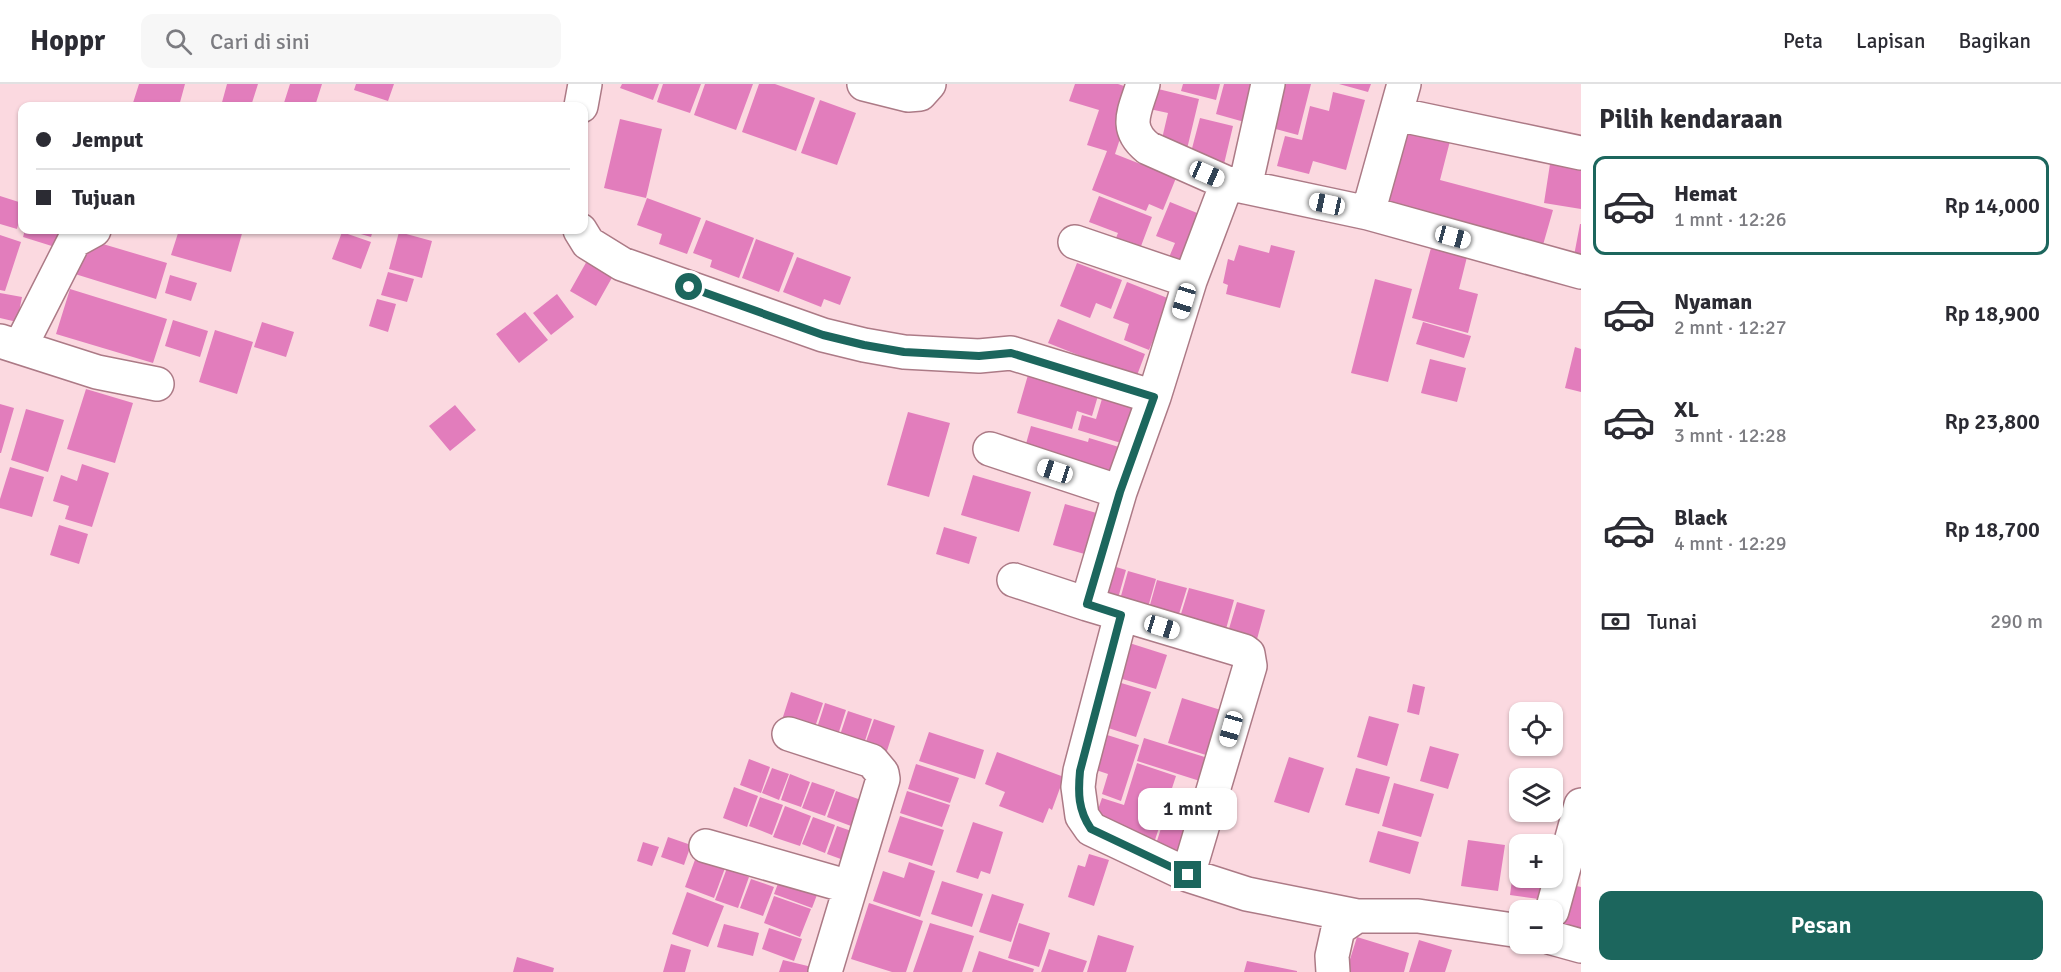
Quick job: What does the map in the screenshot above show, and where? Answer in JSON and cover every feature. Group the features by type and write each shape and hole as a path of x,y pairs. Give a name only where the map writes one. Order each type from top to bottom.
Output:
{"street":[{"path":"582,102 585,84"},
{"path":"864,84 908,95 921,94 929,84"},
{"path":"1143,84 1132,121 1138,140 1149,148 1236,185 1368,213 1581,272"},
{"path":"1087,604 1120,492 1154,397 1190,281 1236,185 1268,84"},
{"path":"1368,213 1400,99 1581,153"},
{"path":"87,234 74,241 10,344 97,372 157,384"},
{"path":"582,234 588,243 622,264 823,335 904,352 979,356 1011,353 1154,397"},
{"path":"1075,242 1190,281"},
{"path":"990,449 1120,492"},
{"path":"1014,579 1121,615 1244,651 1250,658 1247,677 1188,875"},
{"path":"1121,615 1080,771 1078,787 1083,816 1091,829 1188,875 1247,894 1357,916 1418,916 1509,930"},
{"path":"789,734 872,761 882,773 883,779 825,972"},
{"path":"1555,900 1581,805"},
{"path":"706,846 850,887"},
{"path":"1333,972 1332,956 1338,929 1357,916"},
{"path":"1563,941 1581,946"}],"building":[{"path":"139,84 185,84 180,102 133,102"},
{"path":"227,84 258,84 252,102 222,102"},
{"path":"290,84 322,84 316,102 284,102"},
{"path":"356,84 394,84 388,101 354,90"},
{"path":"622,84 659,84 653,100 620,88"},
{"path":"663,84 701,84 690,113 657,102"},
{"path":"705,84 753,84 736,130 694,115"},
{"path":"759,84 775,84 815,98 796,151 742,132"},
{"path":"1075,84 1118,84 1136,90 1115,154 1176,178 1163,210 1149,204 1146,211 1092,190 1107,151 1087,145 1099,110 1069,101"},
{"path":"1183,84 1220,84 1216,100 1181,91"},
{"path":"1224,84 1258,84 1248,123 1216,114"},
{"path":"1271,84 1311,84 1298,135 1272,128"},
{"path":"1339,84 1371,84 1368,92"},
{"path":"1150,87 1199,99 1187,149 1161,143 1168,113 1145,108"},
{"path":"1333,92 1365,100 1346,170 1313,161 1309,174 1277,166 1285,136 1302,140 1310,106 1329,111"},
{"path":"820,100 856,113 837,165 801,153"},
{"path":"1200,118 1233,126 1224,164 1190,156"},
{"path":"620,119 662,129 646,198 604,188"},
{"path":"1407,129 1450,141 1440,180 1553,210 1541,252 1385,210"},
{"path":"1550,164 1581,169 1581,209 1544,203"},
{"path":"0,196 18,202 17,229 0,224"},
{"path":"1099,196 1152,217 1135,262 1110,252 1118,233 1089,222"},
{"path":"647,198 701,218 687,254 659,244 662,234 637,225"},
{"path":"1170,202 1207,217 1184,274 1165,267 1175,243 1156,236"},
{"path":"706,220 754,238 739,278 710,267 712,260 693,253"},
{"path":"1581,224 1581,263 1573,261"},
{"path":"24,234 60,234 55,247 23,237"},
{"path":"178,234 242,234 231,272 171,255"},
{"path":"341,234 371,242 361,269 332,259"},
{"path":"398,234 432,241 422,278 389,269"},
{"path":"0,235 21,242 5,291 0,290"},
{"path":"86,239 167,263 156,299 75,274"},
{"path":"756,239 794,253 779,292 742,278"},
{"path":"1239,245 1269,253 1271,245 1295,251 1280,308 1226,294 1228,285 1223,283 1228,259 1234,261"},
{"path":"1431,248 1467,257 1459,289 1478,294 1468,333 1412,318"},
{"path":"592,252 618,267 596,306 570,291"},
{"path":"797,257 851,277 840,305 824,299 821,307 783,292"},
{"path":"1077,263 1122,280 1111,309 1096,303 1090,318 1060,306"},
{"path":"388,272 414,279 407,302 381,295"},
{"path":"170,275 197,283 191,301 165,293"},
{"path":"1375,279 1412,289 1388,382 1351,373"},
{"path":"1127,282 1170,299 1149,350 1124,340 1129,324 1113,318"},
{"path":"70,289 167,319 153,363 56,334"},
{"path":"0,293 22,297 17,322 0,318"},
{"path":"557,294 574,317 551,335 533,313"},
{"path":"377,299 396,304 388,332 369,326"},
{"path":"525,312 548,340 519,363 496,334"},
{"path":"1058,319 1145,354 1136,378 1048,343"},
{"path":"173,320 208,331 200,357 165,346"},
{"path":"262,322 294,332 286,357 254,347"},
{"path":"1423,322 1471,336 1464,358 1416,344"},
{"path":"215,330 253,342 237,394 199,382"},
{"path":"1575,347 1581,349 1581,392 1565,388"},
{"path":"1430,359 1466,368 1457,402 1421,393"},
{"path":"1030,368 1100,389 1092,416 1077,411 1072,429 1017,413"},
{"path":"86,389 133,403 115,463 67,449"},
{"path":"1104,392 1134,401 1121,443 1078,430 1082,415 1096,419"},
{"path":"0,404 14,408 1,453 0,453"},
{"path":"455,405 476,430 450,451 429,426"},
{"path":"26,409 64,420 48,472 11,460"},
{"path":"908,412 950,423 929,497 887,485"},
{"path":"1031,426 1088,442 1089,438 1119,447 1109,484 1022,458"},
{"path":"82,464 109,473 92,527 65,519 69,506 53,501 61,475 77,481"},
{"path":"10,467 44,477 32,517 0,508 0,499"},
{"path":"973,475 1031,492 1019,532 961,515"},
{"path":"1065,504 1100,514 1088,555 1053,545"},
{"path":"59,525 88,534 79,564 50,555"},
{"path":"944,527 977,537 969,564 936,554"},
{"path":"1106,564 1126,570 1115,609 1096,579"},
{"path":"1128,571 1156,579 1145,618 1117,610"},
{"path":"1157,580 1187,588 1175,627 1146,619"},
{"path":"1189,588 1234,600 1223,640 1177,627"},
{"path":"1237,602 1265,610 1254,650 1225,642"},
{"path":"1120,640 1167,655 1156,689 1109,675"},
{"path":"1108,679 1151,692 1136,737 1102,726"},
{"path":"1413,684 1425,687 1419,715 1407,712"},
{"path":"791,692 823,703 813,733 781,723"},
{"path":"1182,698 1224,711 1209,756 1168,743"},
{"path":"825,703 846,710 836,741 815,734"},
{"path":"848,711 872,719 862,750 838,741"},
{"path":"1369,716 1399,724 1387,766 1357,757"},
{"path":"874,719 895,726 885,757 863,750"},
{"path":"929,732 984,750 975,779 919,761"},
{"path":"1104,734 1139,745 1121,801 1102,794 1108,774 1093,769"},
{"path":"1144,738 1211,759 1203,782 1137,761"},
{"path":"1430,746 1459,754 1448,789 1420,781"},
{"path":"997,752 1064,777 1052,810 1049,808 1043,823 999,806 1005,792 985,784"},
{"path":"1289,757 1324,768 1309,813 1274,802"},
{"path":"749,759 770,767 761,793 740,785"},
{"path":"1137,763 1176,776 1154,843 1093,824 1102,798 1124,805"},
{"path":"916,764 959,778 950,803 908,789"},
{"path":"772,768 789,774 779,800 762,793"},
{"path":"1356,768 1390,777 1379,814 1345,805"},
{"path":"790,774 810,782 801,807 781,800"},
{"path":"812,782 835,790 825,816 802,808"},
{"path":"1394,783 1434,794 1421,837 1382,826"},
{"path":"734,787 758,796 747,827 723,818"},
{"path":"836,791 861,800 851,826 827,817"},
{"path":"907,791 950,805 942,827 900,813"},
{"path":"760,797 783,805 772,835 749,826"},
{"path":"1171,797 1198,806 1184,852 1156,844"},
{"path":"785,806 811,816 800,846 773,837"},
{"path":"900,816 944,830 932,866 888,852"},
{"path":"813,817 835,825 825,853 802,844"},
{"path":"973,822 1003,832 990,874 981,871 978,879 956,872"},
{"path":"837,826 860,834 849,862 827,854"},
{"path":"1378,831 1419,842 1410,874 1369,862"},
{"path":"668,837 691,845 684,865 661,857"},
{"path":"1468,840 1505,845 1498,891 1461,886"},
{"path":"643,842 659,847 652,866 637,861"},
{"path":"1089,854 1109,860 1094,906 1068,897 1078,865 1085,867"},
{"path":"696,857 725,868 714,898 685,887"},
{"path":"909,862 935,871 920,917 873,901 883,871 904,878"},
{"path":"727,868 749,877 738,908 715,900"},
{"path":"782,873 820,887 812,908 774,894"},
{"path":"751,879 774,887 763,916 740,908"},
{"path":"942,881 983,894 972,927 931,914"},
{"path":"1572,885 1581,887 1581,942 1563,939"},
{"path":"1511,888 1552,888 1553,900 1546,900 1510,895"},
{"path":"687,892 724,906 708,947 672,934"},
{"path":"992,894 1024,904 1011,942 979,932"},
{"path":"774,896 811,909 800,937 764,923"},
{"path":"869,903 923,921 906,972 892,972 851,959"},
{"path":"930,923 974,936 962,972 913,972"},
{"path":"1019,923 1050,933 1039,967 1008,958"},
{"path":"724,924 759,933 753,956 717,947"},
{"path":"769,928 802,939 794,961 762,949"},
{"path":"1098,935 1134,946 1126,972 1087,972"},
{"path":"1357,937 1409,953 1404,972 1346,972"},
{"path":"1419,940 1452,950 1445,972 1409,972"},
{"path":"671,944 691,950 685,972 663,972"},
{"path":"1049,949 1087,961 1083,972 1041,972"},
{"path":"979,951 1034,969 1033,972 972,972"},
{"path":"517,957 554,968 553,972 513,972"},
{"path":"783,960 816,968 815,972 779,972"},
{"path":"1247,961 1297,971 1297,972 1244,972"}],"route":[{"path":"689,287 823,335 864,345 904,352 979,356 1011,353 1154,397 1120,492 1087,604 1121,615 1080,771 1078,787 1083,816 1091,829 1188,875"}]}
